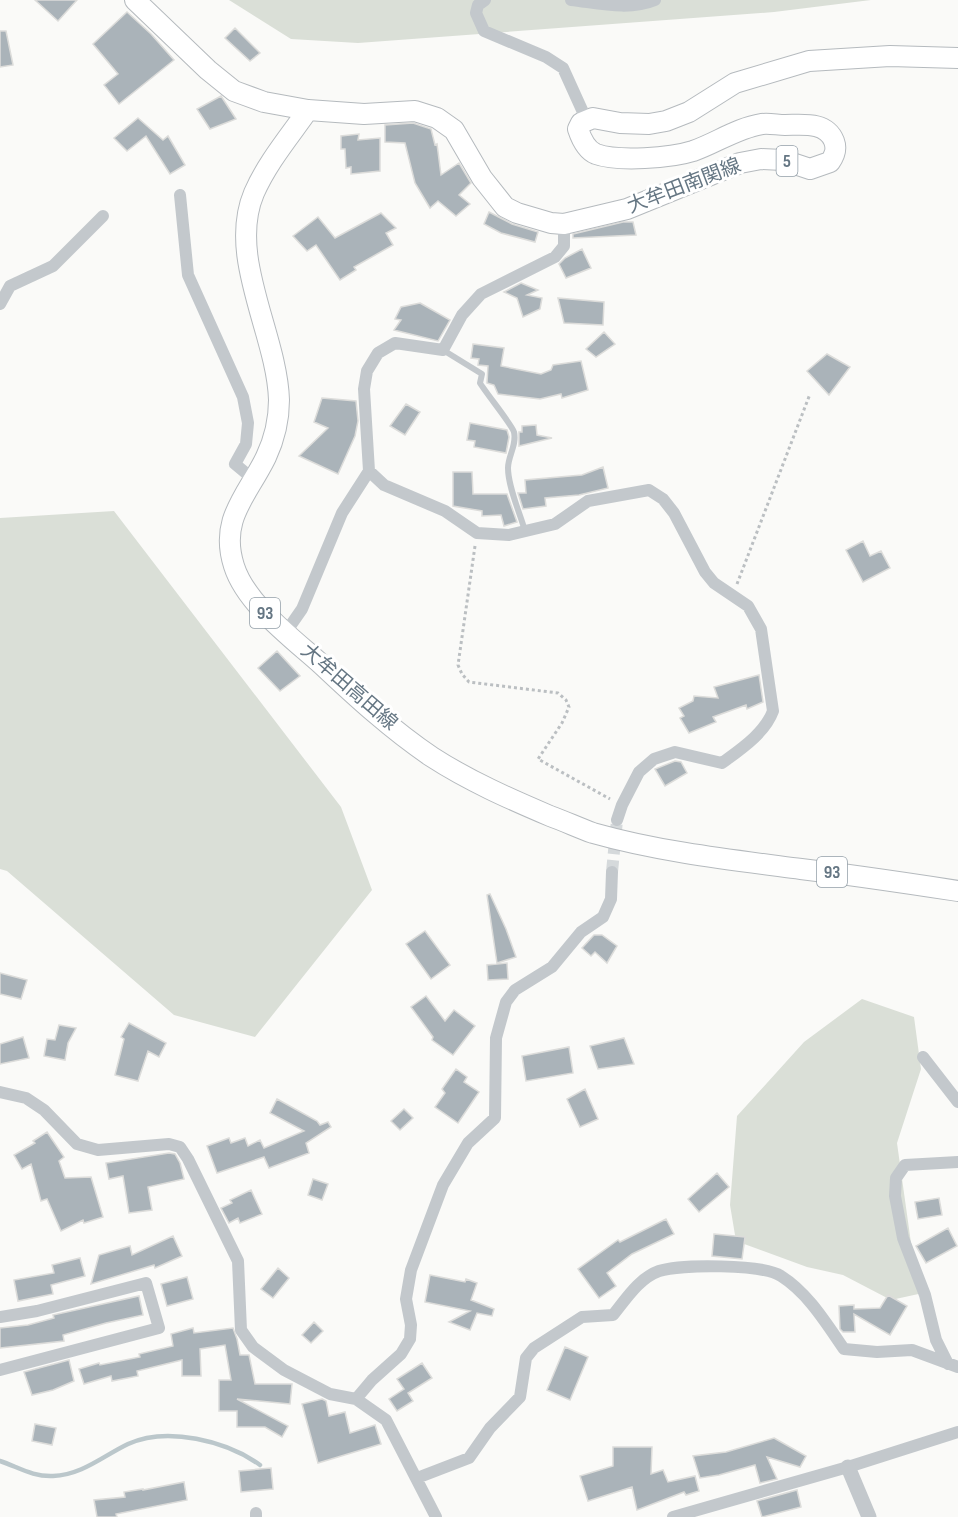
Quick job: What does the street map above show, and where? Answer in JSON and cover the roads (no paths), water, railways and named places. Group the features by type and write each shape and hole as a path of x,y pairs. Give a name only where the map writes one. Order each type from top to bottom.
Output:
{"main road":[{"name":"大牟田南関線","path":"135,0 208,70 234,91 264,102 308,110 364,114 415,111 437,118 454,130 482,178 505,207 517,213 564,224 627,209 740,163 761,159 783,160 810,169 830,162 836,150 831,134 822,128 809,124 762,124 719,138 693,151 633,159 596,154 582,140 578,129 581,123 587,121"},
{"path":"587,121 593,118 620,123 649,124 666,121 689,112 735,83 809,61 890,56 958,58"},
{"name":"大牟田高田線","path":"308,110 266,169 253,195 247,225 247,256 277,377 279,402 275,432 267,456 234,513 229,537 234,567 245,588 263,611 381,718 434,758 507,798 592,832 645,845 958,891"}],"street":[{"path":"485,0 478,5 476,13 484,31 546,57 563,68 587,121"},
{"path":"571,0 617,5 644,5 655,0"},
{"path":"180,195 188,275 236,381 248,423 246,444 235,464 253,478"},
{"path":"0,304 10,286 54,266 103,216"},
{"path":"286,632 302,609 342,513 369,471 364,389 367,371 378,353 395,343 443,350 462,315 481,294 555,257 564,246 564,224"},
{"path":"369,471 384,485 445,511 477,532 509,535 555,524 588,501 649,490 663,499 674,513 705,572 714,583 734,594 748,606 761,629 774,711 769,723 739,751 722,763 675,752 654,759 639,772 617,820"},
{"path":"356,1399 372,1380 401,1354 410,1339 411,1325 406,1299 411,1270 419,1249 448,1177 468,1143 495,1118 496,1038 506,1002 515,990 552,967 581,932 603,917 611,899 612,872"},
{"path":"923,1057 958,1102"},
{"path":"0,1092 26,1098 44,1110 77,1144 98,1150 169,1144 180,1147 238,1261 241,1330 254,1347 284,1370 330,1394 356,1399 386,1420 436,1517"},
{"path":"953,1366 936,1340 925,1295 903,1238 895,1187 896,1178 905,1166 958,1162"},
{"path":"417,1478 469,1458 490,1428 520,1397 526,1358 534,1348 582,1317 613,1315 641,1282 659,1271 691,1267 749,1268 780,1275 800,1291 844,1349 877,1352 912,1350 953,1366"},
{"path":"0,1317 37,1311 146,1283 159,1328 0,1370"},
{"path":"673,1517 849,1467 958,1432"},
{"path":"849,1467 869,1517"}],"lane":[{"path":"443,350 482,374 480,383 483,390 514,431 514,445 508,460 508,471 525,532"}],"waterway":[{"path":"0,1461 39,1475 64,1475 83,1469 128,1444 160,1436 178,1436 231,1449 260,1465"}],"tunnel":[{"path":"612,872 617,820"}]}
